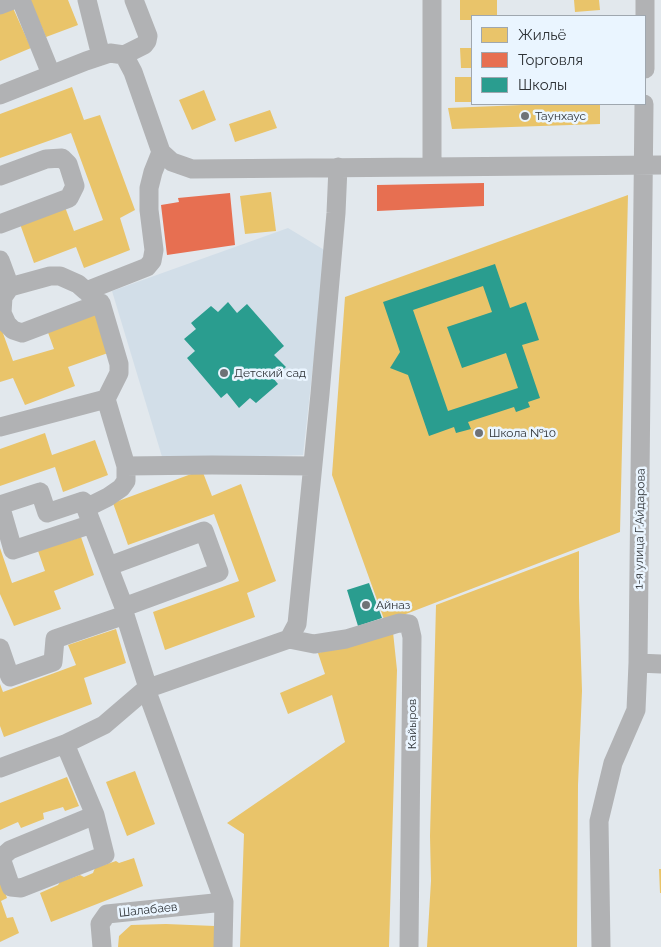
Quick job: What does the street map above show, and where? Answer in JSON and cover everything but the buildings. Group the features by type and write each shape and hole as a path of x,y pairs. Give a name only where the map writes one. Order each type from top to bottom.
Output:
{"street":[{"path":"0,5 13,0"},
{"path":"21,0 51,74"},
{"path":"87,0 101,56"},
{"path":"0,95 101,56 110,53 124,55 144,45 148,36 134,0"},
{"path":"432,0 432,167"},
{"path":"645,0 645,15"},
{"path":"124,55 133,72 161,152 172,162 192,169 652,165"},
{"name":"1-я улица Г.Айдарова","path":"601,947 599,821 613,763 636,710 652,165 644,105"},
{"path":"86,290 147,267 152,260 154,250 150,188 152,172 161,152"},
{"path":"0,176 46,159 62,158 68,164 75,186 70,198 0,224"},
{"path":"0,768 66,744 104,726 147,689 289,639 297,624 338,168"},
{"path":"0,260 10,287"},
{"path":"101,304 22,332 13,330 7,324 2,313 3,297 10,287 50,276 60,276 78,284 101,304 119,364 119,373 106,399 126,466 126,481 89,516 13,550 0,505 40,492 47,513 83,501 89,516 109,566 147,689 224,902 223,947"},
{"path":"0,427 106,399"},
{"path":"126,466 312,466"},
{"path":"0,648 10,677 53,662 55,639 219,572 204,531 109,566"},
{"name":"Кайыров","path":"289,639 314,644 346,639 400,623 409,624 412,637 409,947"},
{"path":"638,663 661,664"},
{"path":"66,744 94,815 105,855 21,888 11,887 1,858 10,850 94,815"},
{"name":"Шалабаев","path":"102,947 100,924 107,914 224,902"}],"shaded area":[{"name":"Детский сад","path":"288,228 326,251 303,455 163,460 112,291"}],"place":[{"name":"Таунхаус","path":"525,116"},
{"name":"Детский сад","path":"224,373"},
{"name":"Школа №10","path":"479,433"},
{"name":"Айназ","path":"366,605"}]}
